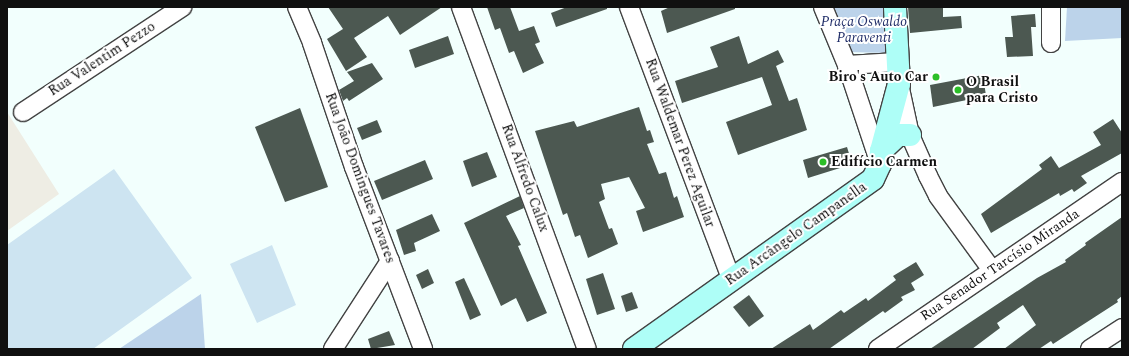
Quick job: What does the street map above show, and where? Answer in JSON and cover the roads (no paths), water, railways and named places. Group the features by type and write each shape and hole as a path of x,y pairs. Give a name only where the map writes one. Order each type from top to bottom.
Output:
{"street":[{"name":"Rua Valentim Pezzo","path":"22,112 182,7"},
{"name":"Rua João Domingues Tavares","path":"297,7 390,261 424,349"},
{"name":"Rua Alfredo Calux","path":"461,7 587,349"},
{"name":"Rua Waldemar Perez Aguilar","path":"629,7 731,279"},
{"path":"823,7 847,65 881,157"},
{"name":"Rua Arcângelo Campanella","path":"634,349 731,279 868,185 881,157 899,84 895,7"},
{"path":"1051,43 1052,7"},
{"path":"847,65 897,62"},
{"path":"899,84 910,135 938,196 992,270"},
{"path":"881,157 898,135 910,135"},
{"name":"Rua Senador Tarcísio Miranda","path":"878,349 1122,182"},
{"path":"333,349 390,261"},
{"path":"1090,349 1122,328"}],"place":[{"name":"Biro's Auto Car","path":"936,77"},
{"name":"O Brasil para Cristo","path":"958,90"},
{"name":"Edifício Carmen","path":"823,162"}],"park label":[{"name":"Praça Oswaldo Paraventi","path":"864,30"}]}
